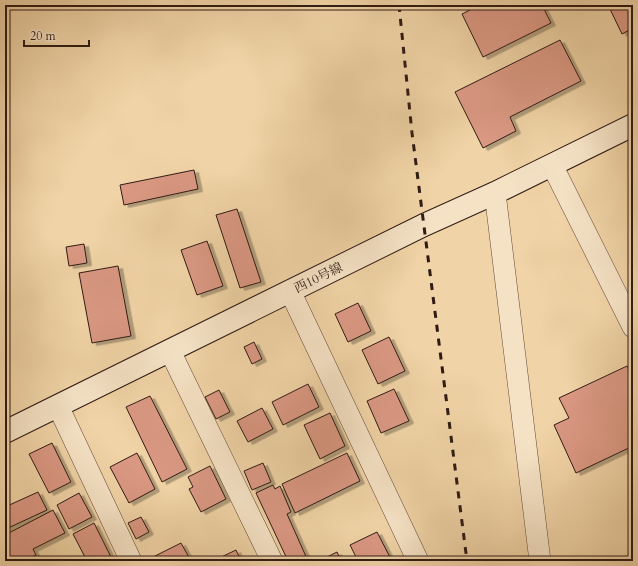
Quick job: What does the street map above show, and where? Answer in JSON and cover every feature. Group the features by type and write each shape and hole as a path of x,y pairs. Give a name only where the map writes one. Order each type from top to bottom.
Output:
{"street":[{"name":"西10号線","path":"5,432 424,225 495,193 633,125"},
{"path":"552,165 633,327"},
{"path":"495,193 540,561"},
{"path":"290,291 418,561"},
{"path":"170,351 272,561"},
{"path":"58,406 131,561"}],"building":[{"path":"480,5 542,5 551,23 483,57 462,14"},
{"path":"608,5 633,5 633,28 622,34"},
{"path":"560,40 581,81 510,117 516,131 483,148 455,92"},
{"path":"194,170 198,189 124,205 120,185"},
{"path":"237,209 261,282 240,288 216,215"},
{"path":"207,241 223,286 197,295 181,250"},
{"path":"84,244 87,263 69,266 66,247"},
{"path":"118,266 131,336 92,343 79,273"},
{"path":"358,303 371,331 348,342 335,314"},
{"path":"389,337 405,371 378,384 362,350"},
{"path":"254,342 262,359 252,364 244,347"},
{"path":"627,366 633,378 633,446 576,473 554,425 569,418 559,398"},
{"path":"308,384 319,407 283,425 272,402"},
{"path":"394,389 409,421 381,433 367,401"},
{"path":"219,390 230,412 216,419 205,397"},
{"path":"150,396 187,469 162,482 126,407"},
{"path":"262,408 273,429 248,442 237,421"},
{"path":"330,413 345,446 320,459 304,425"},
{"path":"52,443 71,482 49,493 29,454"},
{"path":"137,453 155,489 129,503 110,467"},
{"path":"347,453 360,481 295,513 282,484"},
{"path":"263,463 271,482 252,490 244,471"},
{"path":"210,466 226,499 201,512 189,489 193,487 188,477"},
{"path":"273,485 275,489 280,486 291,512 287,514 308,561 288,561 256,493"},
{"path":"38,492 47,510 6,529 5,507"},
{"path":"79,493 92,517 69,529 57,505"},
{"path":"53,510 65,533 33,549 36,555 24,561 11,561 5,549 5,535"},
{"path":"141,517 149,532 136,539 128,523"},
{"path":"94,523 111,557 104,561 87,561 73,534"},
{"path":"377,532 392,561 358,561 350,545"},
{"path":"181,543 191,561 152,561 151,558"},
{"path":"236,550 241,561 213,561"},
{"path":"337,552 341,561 319,561"}],"railway":[{"path":"399,5 412,133 467,561"}]}
